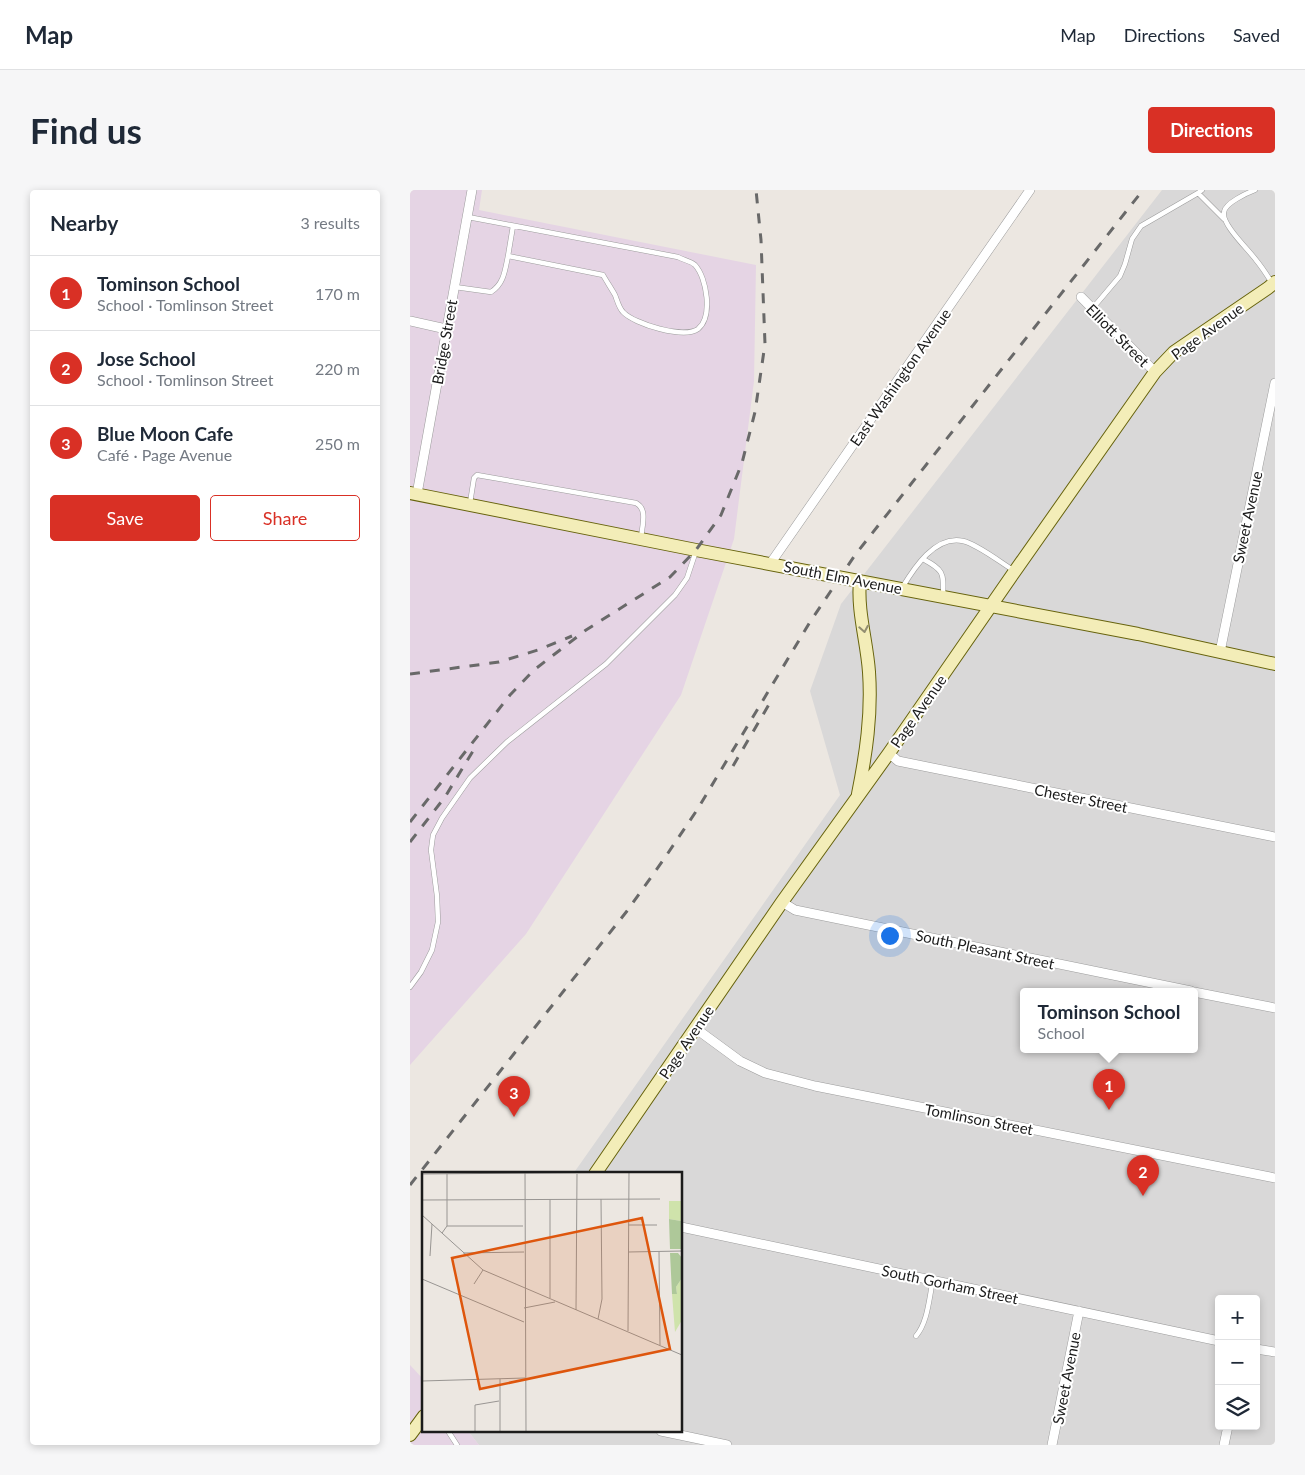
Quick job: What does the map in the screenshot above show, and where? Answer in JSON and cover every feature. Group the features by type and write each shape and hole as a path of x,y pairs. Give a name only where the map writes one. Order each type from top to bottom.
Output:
{"street":[{"name":"Bridge Street","path":"414,494 472,190"},
{"name":"East Washington Avenue","path":"770,564 1030,190"},
{"name":"Page Avenue","path":"597,1172 782,902 889,753 1155,372 1174,352 1274,283"},
{"name":"Elliott Street","path":"1080,297 1155,372"},
{"path":"410,321 446,329"},
{"name":"Sweet Avenue","path":"1220,652 1275,383"},
{"name":"South Elm Avenue","path":"414,494 696,550 992,605 1275,664"},
{"path":"857,798 866,751 870,702 866,642 858,595 860,581"},
{"name":"Chester Street","path":"889,753 898,761 1275,837"},
{"name":"South Pleasant Street","path":"782,902 795,910 1173,988"},
{"name":"South Pleasant Street","path":"1198,993 1275,1008"},
{"name":"Tomlinson Street","path":"695,1028 740,1061 765,1073 807,1084 1275,1178"},
{"name":"South Gorham Street","path":"682,1227 1215,1340"},
{"name":"Sweet Avenue","path":"1052,1445 1079,1311"},
{"path":"1260,1350 1275,1352"},
{"path":"410,1435 422,1419"},
{"path":"1224,1445 1227,1430"},
{"path":"666,1432 728,1445"}],"lane":[{"path":"1225,220 1223,212 1226,208 1236,199 1255,190"},
{"path":"1092,309 1120,276 1132,239 1142,226 1200,191 1274,283"},
{"path":"466,217 678,258 693,264 701,274 706,285 704,322 697,330 680,333 649,326 632,319 622,311 603,275 508,256"},
{"path":"454,287 491,292 499,287 504,277 513,226"},
{"path":"470,504 474,478 478,474 636,503 641,506 644,512 640,538"},
{"path":"901,588 912,571 923,559 936,547 946,542 964,541 1015,571"},
{"path":"410,988 421,972 432,950 438,922 437,896 431,850 433,835 442,818 470,778 507,742 606,664 668,601 687,578 696,550"},
{"path":"923,559 938,567 944,577 943,596"},
{"path":"916,1336 924,1322 933,1280"},
{"path":"449,1432 457,1445"}],"shaded area":[{"path":"410,190 482,190 479,210 756,265 754,381 734,539 681,695 526,934 410,1065"},
{"path":"1162,190 1275,190 1275,1445 479,1445 469,1432 682,1432 682,1172 574,1172 840,795 810,691 841,604"},
{"path":"410,1365 422,1378 422,1432 469,1432 479,1445 410,1445"}],"railway":[{"path":"410,822 510,695 534,670 586,630 670,577 696,550 721,515 742,463 755,412 765,344 761,240 756,190"},
{"path":"410,1185 627,911 664,859 697,810 810,622 855,555 1143,190"},
{"path":"410,674 499,662 538,650 572,636"},
{"path":"733,766 771,701"},
{"path":"410,842 445,797 473,751"}],"place":[{"name":"Tominson School","path":"1109,1110"},
{"name":"Blue Moon Cafe","path":"514,1117"},
{"name":"Jose School","path":"1143,1196"}]}
